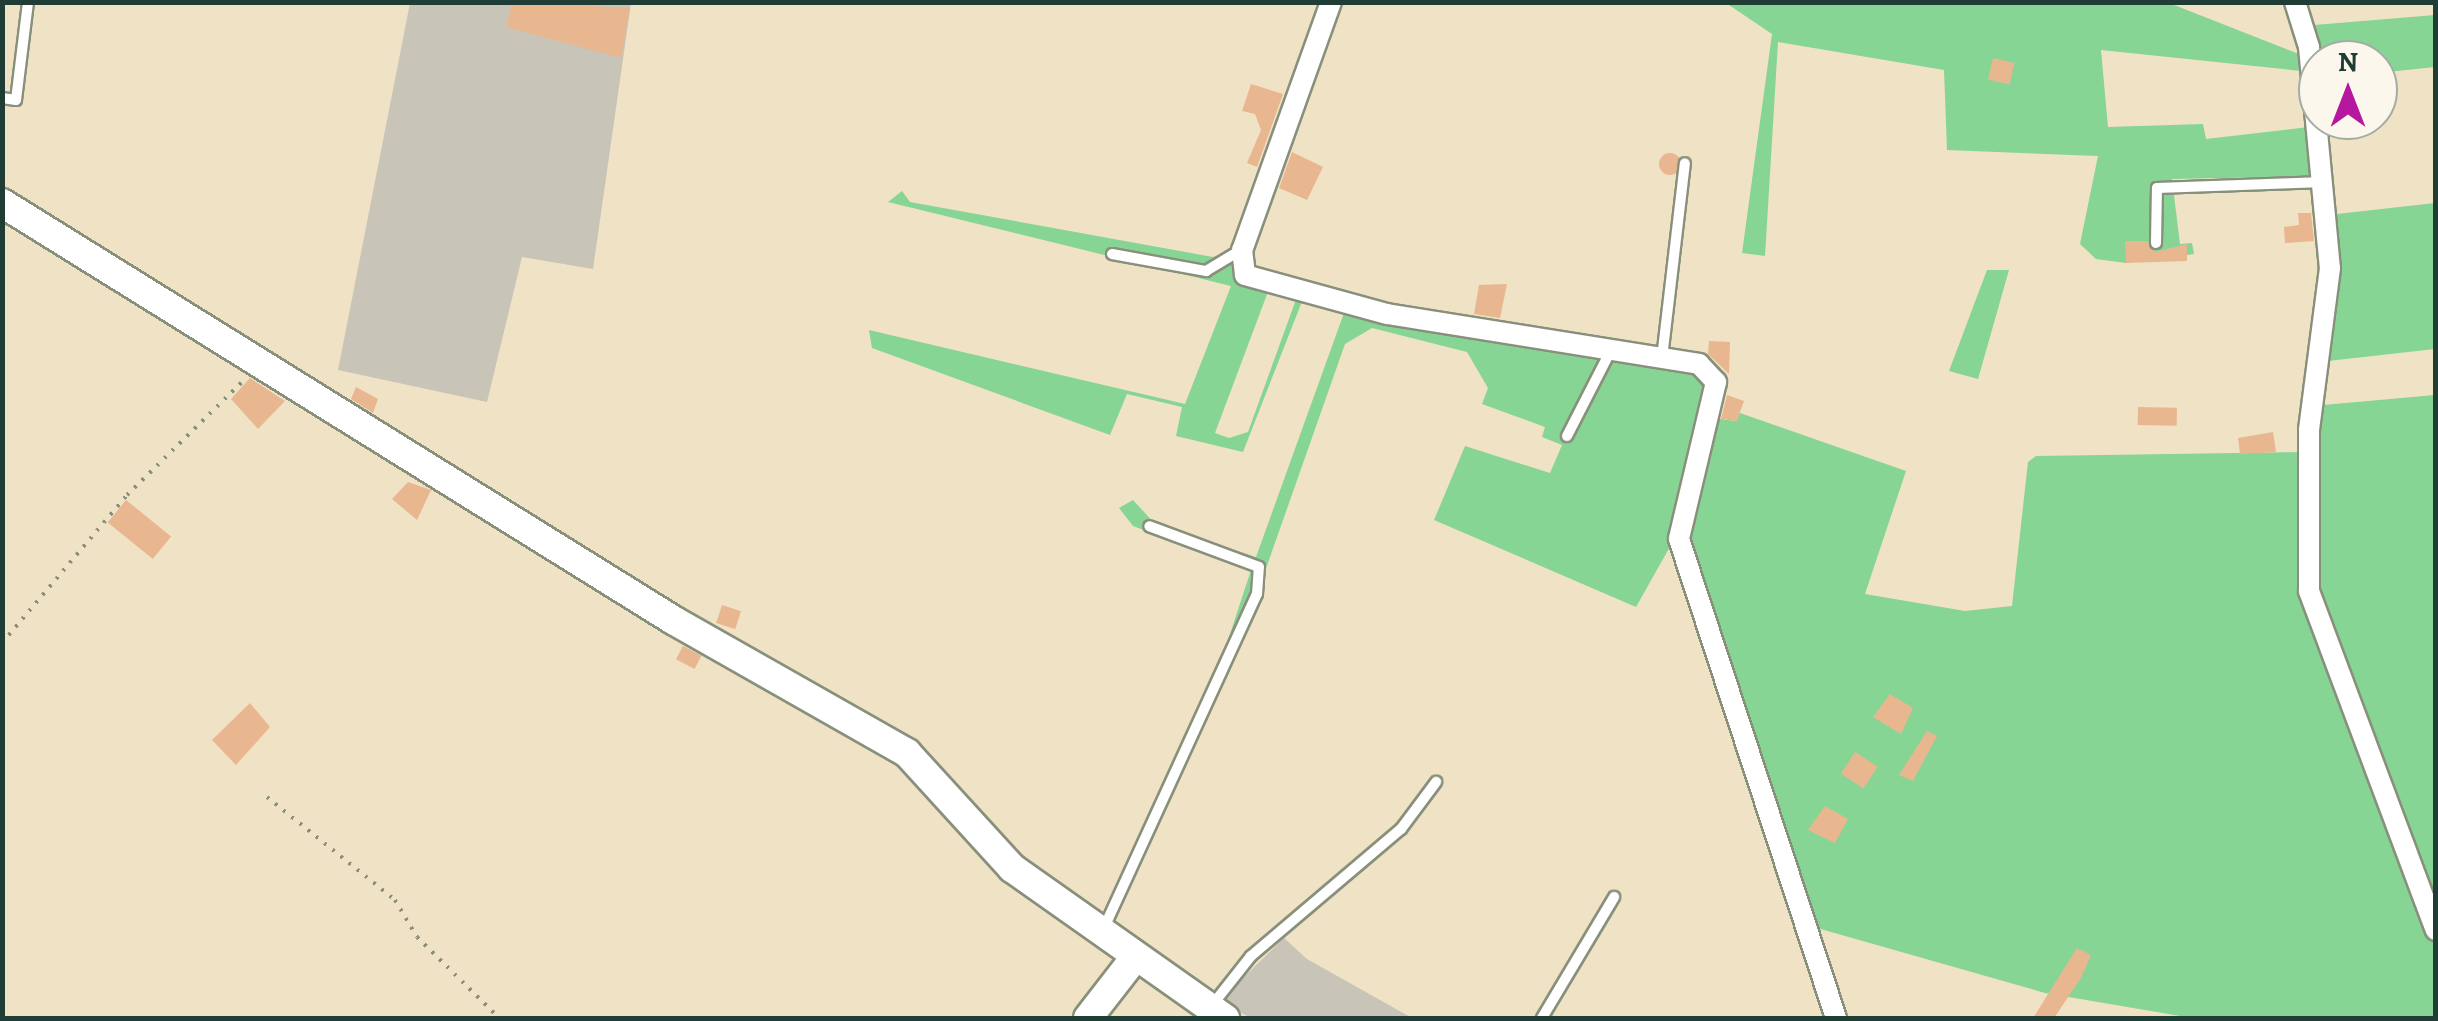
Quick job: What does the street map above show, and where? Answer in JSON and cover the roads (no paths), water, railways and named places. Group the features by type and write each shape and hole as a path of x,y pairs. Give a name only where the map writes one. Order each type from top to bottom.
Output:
{"street":[{"path":"1331,2 1242,250 1245,275 1269,289 1700,364 1716,382 1679,539 1836,1018"},
{"path":"2295,2 2325,182 2330,268 2309,430 2309,591 2436,930"},
{"path":"2,203 674,620 907,753 1012,868 1100,936 1217,1014"},
{"path":"1088,1018 1134,960"}],"lane":[{"path":"2,98 16,100 28,2"},
{"path":"1662,358 1685,163"},
{"path":"2156,243 2157,188 2325,182"},
{"path":"1112,254 1206,271 1242,250"},
{"path":"1567,436 1612,349"},
{"path":"1100,936 1257,594 1259,567 1149,526"},
{"path":"1217,1014 1251,956 1401,830 1436,782"},
{"path":"1542,1018 1614,897"}]}
